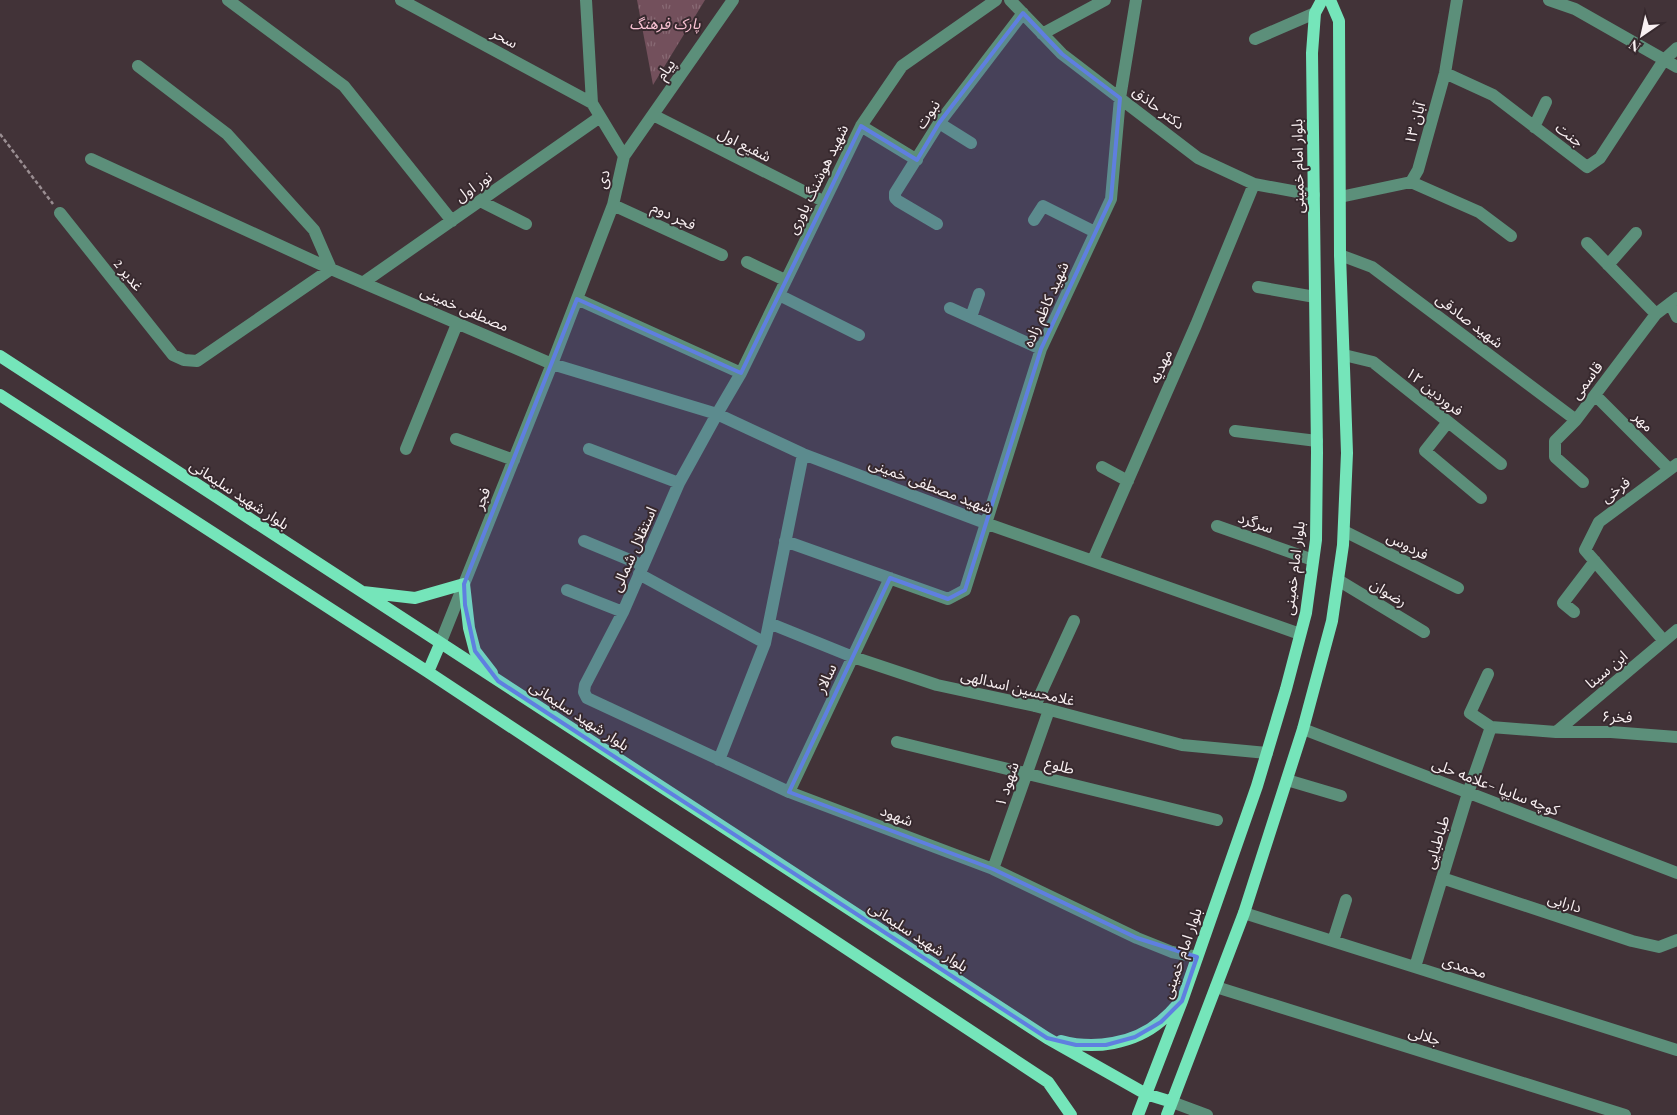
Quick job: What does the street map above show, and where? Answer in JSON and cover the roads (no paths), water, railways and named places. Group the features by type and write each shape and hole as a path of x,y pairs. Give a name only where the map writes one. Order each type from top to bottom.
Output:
{"main road":[{"name":"بلوار امام خمینی","path":"1138,1115 1182,1001 1258,786 1306,613 1316,540 1312,53 1315,14 1322,0"},
{"path":"1167,1115 1244,913 1287,780 1303,729 1332,621 1338,580 1344,531 1347,453 1340,255 1339,21 1330,0"},
{"name":"بلوار شهید سلیمانی","path":"0,356 1047,1038 1146,1094 1172,1102"},
{"path":"0,395 428,672 1048,1082 1071,1115"},
{"path":"360,592 415,598 464,584 469,628 475,651 498,681"},
{"path":"428,672 440,644"},
{"path":"1047,1038 1076,1045 1106,1045 1135,1037 1161,1022 1182,1001"}],"street":[{"path":"228,0 344,86 452,221"},
{"name":"سحر","path":"401,0 592,104"},
{"name":"دی","path":"552,364 613,205 624,156 592,104 586,0"},
{"name":"پیام","path":"624,156 733,0"},
{"name":"شهید هوشنگ یاوری","path":"717,414 741,373 861,126 902,66 996,0"},
{"name":"دکتر حاذق","path":"1010,0 1062,54 1198,158 1254,184 1314,195"},
{"path":"1042,34 1106,0"},
{"path":"1120,98 1136,0"},
{"name":"۱۳ آبان","path":"1411,182 1418,170 1445,73 1457,0"},
{"path":"1549,0 1571,5 1677,67"},
{"name":"نبوت","path":"937,224 895,198 895,192 939,123 1023,13"},
{"path":"1255,39 1315,14"},
{"path":"1664,60 1677,48"},
{"name":"جنت","path":"1445,73 1493,95 1587,167 1600,158 1664,60"},
{"path":"138,66 227,134 314,230 331,268"},
{"name":"شهید کاظم زاده","path":"785,541 948,599 965,590 1041,349 1111,199 1120,98"},
{"path":"1534,127 1546,102"},
{"name":"شفیع اول","path":"653,115 823,202"},
{"name":"نور اول","path":"364,282 600,117"},
{"path":"939,123 971,143"},
{"path":"861,126 917,160"},
{"name":"مصطفی خمینی","path":"91,159 331,268 552,364"},
{"path":"1340,197 1411,182 1479,212 1511,236"},
{"name":"مهدیه","path":"1093,560 1196,325 1254,184"},
{"path":"480,201 526,224"},
{"name":"فجر دوم","path":"613,205 722,255"},
{"path":"1034,220 1043,206 1095,232"},
{"name":"غدير 2","path":"60,213 173,355 184,360 197,361 331,268"},
{"path":"1608,265 1636,233"},
{"path":"1587,243 1656,314"},
{"name":"شهید صادقی","path":"1340,255 1372,267 1576,420"},
{"path":"747,262 785,280"},
{"path":"1258,287 1315,297"},
{"path":"971,317 979,294"},
{"path":"778,295 859,335"},
{"path":"577,299 741,373"},
{"path":"1673,301 1677,317"},
{"name":"قاسمی","path":"1583,482 1555,457 1555,441 1576,420 1656,314 1673,301"},
{"path":"950,308 1041,349"},
{"path":"406,449 457,324"},
{"name":"۱۲ فروردین","path":"1344,355 1373,362 1501,464"},
{"name":"شهید مصطفی خمینی","path":"552,364 717,414 802,454 985,522 1300,634"},
{"name":"فجر","path":"440,644 552,364"},
{"name":"مهر","path":"1595,395 1673,467"},
{"name":"استقلال شمالی","path":"587,698 584,692 585,685 623,612 679,483 717,414"},
{"path":"1448,422 1425,451 1481,498"},
{"path":"1235,431 1316,441"},
{"path":"456,439 514,460"},
{"path":"589,449 679,483"},
{"path":"719,760 765,643 802,454"},
{"path":"1102,467 1128,481"},
{"name":"فرخی","path":"1595,562 1585,550 1599,522 1673,467"},
{"name":"سرگرد","path":"1217,526 1313,560"},
{"name":"فردوس","path":"1344,531 1458,588"},
{"path":"584,541 641,569 765,643"},
{"path":"1574,612 1563,604 1595,562 1664,641"},
{"name":"سالار","path":"790,792 890,578"},
{"name":"رضوان","path":"1338,580 1424,632"},
{"path":"567,590 623,612"},
{"path":"1035,706 1074,621"},
{"name":"غلامحسین اسدالهی","path":"769,623 852,658 937,685 1035,706 1182,746 1267,753"},
{"name":"ابن سینا","path":"1556,732 1677,630"},
{"path":"1488,674 1470,713 1491,727"},
{"name":"شهود","path":"587,698 790,792 993,869 1136,938 1172,952 1197,957"},
{"name":"شهود ۱","path":"993,869 1049,710"},
{"name":"فخر۶","path":"1491,727 1556,732 1611,732 1677,737"},
{"name":"طباطبایی","path":"1415,968 1468,793 1491,727"},
{"name":"کوچه سایپا -علامه حلی","path":"1303,729 1677,874"},
{"name":"طلوع","path":"897,742 1216,820"},
{"path":"1287,780 1341,796"},
{"name":"دارابی","path":"1442,878 1632,941 1659,947 1677,940"},
{"path":"1333,941 1346,900"},
{"name":"محمدی","path":"1244,913 1677,1050"},
{"name":"جلالی","path":"1216,987 1625,1115"},
{"path":"1172,1102 1207,1115"}],"park label":[{"name":"پارک فرهنگ","path":"665,23"}]}
